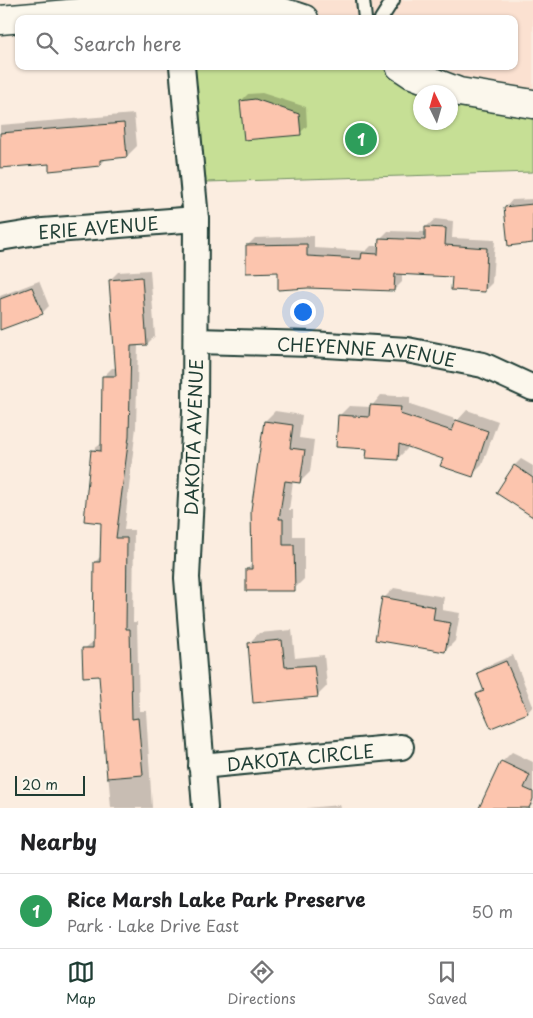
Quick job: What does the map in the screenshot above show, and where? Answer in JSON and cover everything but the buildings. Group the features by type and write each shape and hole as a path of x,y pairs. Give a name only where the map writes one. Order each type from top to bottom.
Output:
{"street":[{"path":"73,15 211,4 295,11"},
{"path":"0,20 15,19"},
{"name":"DAKOTA AVENUE","path":"182,70 196,219 195,412 187,578 205,808"},
{"path":"406,70 459,92 533,104"},
{"name":"ERIE AVENUE","path":"0,238 43,231 196,219"},
{"name":"CHEYENNE AVENUE","path":"196,341 312,344 407,350 483,365 533,388"},
{"name":"DAKOTA CIRCLE","path":"201,766 401,747"}],"lane":[{"path":"363,0 365,15"},
{"path":"383,15 392,0"}],"shaded area":[{"path":"176,0 533,0 533,98 418,70 518,70 518,15 237,15"}],"green space":[{"path":"182,70 417,70 533,100 533,172 206,182 190,155"}],"place":[{"name":"Rice Marsh Lake Park Preserve","path":"361,139"}]}
